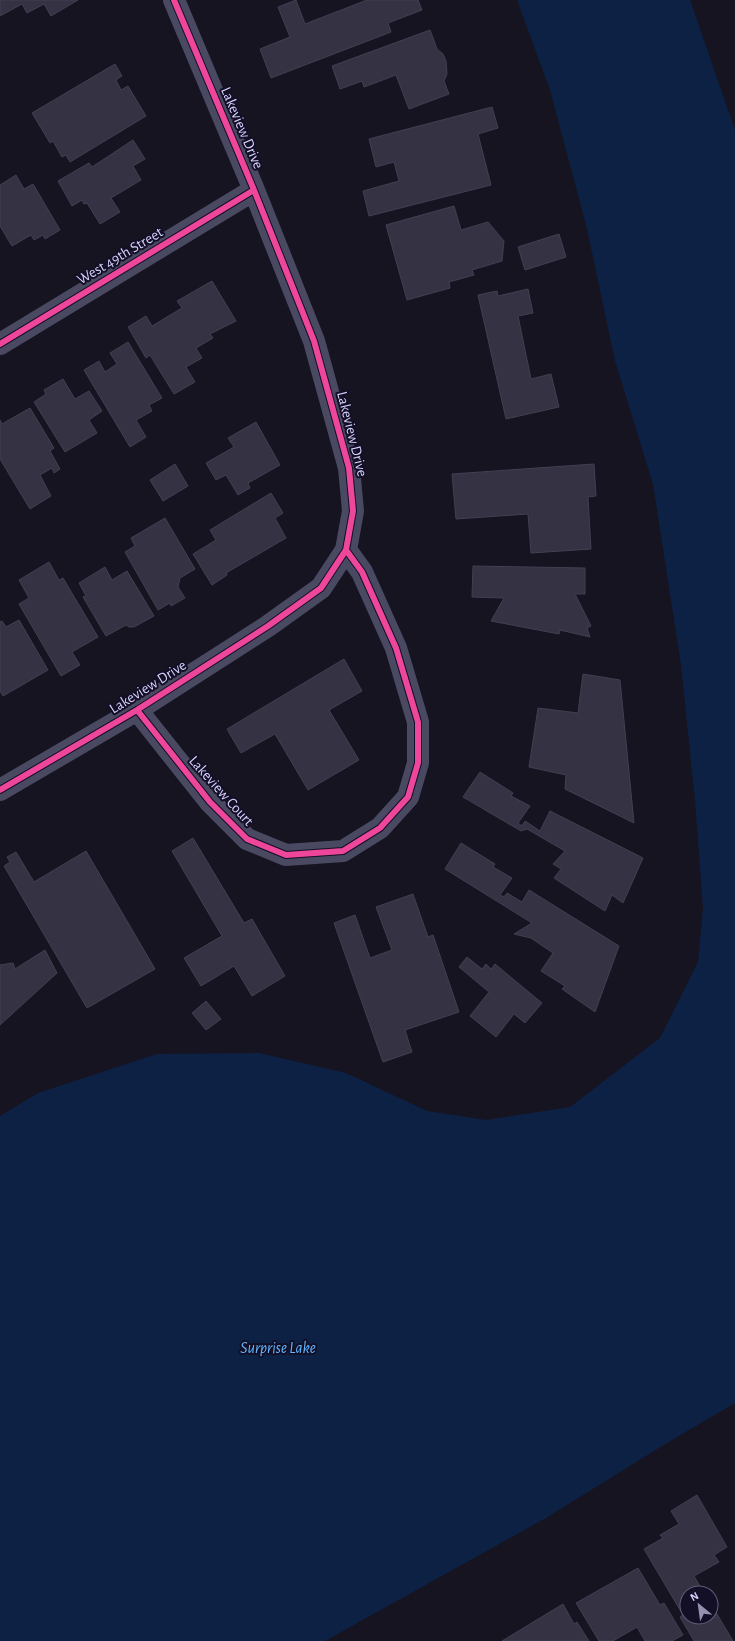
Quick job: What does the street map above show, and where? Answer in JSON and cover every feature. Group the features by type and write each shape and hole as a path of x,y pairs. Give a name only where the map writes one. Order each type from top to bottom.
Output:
{"street":[{"name":"Lakeview Drive","path":"0,790 137,710 268,626 321,588 346,550 354,511 349,468 314,341 254,190 174,0"},
{"name":"West 49th Street","path":"0,344 254,190"},
{"name":"Lakeview Court","path":"137,710 210,802 247,839 286,855 343,851 380,828 408,797 418,763 418,722 396,648 362,572 346,550"}],"water":[{"name":"Surprise Lake","path":"517,0 690,0 735,130 735,1403 662,1446 546,1518 325,1641 0,1641 0,1116 38,1093 157,1054 259,1053 346,1073 427,1111 486,1120 570,1107 660,1038 698,962 703,909 695,800 681,665 653,484 615,361 587,229 550,90"}],"building":[{"path":"0,0 78,0 51,16 44,4 27,13 22,4 0,16"},
{"path":"296,0 305,24 367,0 418,0 422,10 388,23 391,32 271,78 260,49 290,37 278,7"},
{"path":"430,30 437,49 443,54 446,61 447,74 444,81 449,94 409,109 396,75 364,87 362,81 340,89 332,66"},
{"path":"115,64 122,76 116,80 121,90 128,86 146,116 70,162 66,155 62,157 53,141 50,143 32,113"},
{"path":"492,107 498,128 478,134 491,185 369,216 363,191 399,181 394,162 376,167 369,139"},
{"path":"133,140 145,159 133,166 141,180 111,198 120,212 100,224 87,203 84,204 82,200 72,206 58,181 89,163 92,167"},
{"path":"16,175 24,189 33,184 60,230 45,239 43,235 34,240 31,235 12,246 0,226 0,185"},
{"path":"454,206 461,230 488,222 504,241 502,261 472,270 474,275 449,282 450,288 407,300 386,225"},
{"path":"559,234 566,257 525,270 518,247"},
{"path":"212,281 236,321 210,334 213,338 196,348 202,358 186,367 195,382 174,394 150,355 146,358 128,327 146,316 152,326 182,308 177,301"},
{"path":"528,289 533,313 518,316 531,379 551,374 559,407 506,419 478,295 497,291 498,296"},
{"path":"128,342 162,398 149,405 152,411 136,420 146,437 130,447 84,370 99,361 105,372 117,364 110,353"},
{"path":"63,379 75,399 89,391 102,411 89,420 97,433 65,452 34,402 46,394 44,390"},
{"path":"30,408 54,448 50,451 60,469 54,473 52,468 40,475 51,496 30,509 0,459 0,420 2,424"},
{"path":"256,422 280,465 248,483 250,488 238,495 226,475 216,480 206,463 234,447 228,438"},
{"path":"175,464 188,486 163,501 150,480"},
{"path":"594,464 596,496 588,497 591,549 531,553 528,514 456,519 452,474"},
{"path":"271,493 283,513 275,518 286,538 226,573 227,575 212,585 193,554 216,540 210,530"},
{"path":"165,518 195,569 180,578 178,587 185,598 171,606 170,603 158,610 125,552 135,546 131,538"},
{"path":"49,562 59,580 63,578 98,637 72,652 80,665 61,676 19,604 29,598 19,580"},
{"path":"473,566 585,568 585,594 575,594 591,626 587,628 590,637 560,630 559,634 491,621 504,598 472,597"},
{"path":"105,567 112,580 127,571 154,616 134,627 129,627 126,625 106,636 83,597 86,596 79,583"},
{"path":"19,620 48,670 3,696 0,691 0,622 2,621 6,627"},
{"path":"344,659 362,691 329,710 359,760 308,790 275,734 241,753 227,729"},
{"path":"583,674 620,680 634,823 565,789 566,775 529,767 538,708 578,713"},
{"path":"480,772 513,793 511,796 530,806 518,823 522,826 525,821 540,831 550,811 643,858 623,903 612,895 605,911 554,878 561,869 553,864 565,851 527,829 521,831 463,797"},
{"path":"193,838 244,923 252,919 285,976 252,996 234,966 201,986 184,958 222,936 172,851"},
{"path":"461,843 495,864 493,867 512,878 500,895 504,897 507,893 522,902 529,890 619,946 595,1012 562,989 565,986 541,971 553,953 531,938 514,934 532,923 445,869"},
{"path":"86,851 155,969 87,1008 4,866 10,862 7,857 16,852 34,882"},
{"path":"413,894 428,937 433,935 459,1012 405,1030 412,1052 383,1062 334,923 355,915 370,958 392,950 376,907"},
{"path":"45,950 57,973 0,1025 0,965 13,963 15,969"},
{"path":"467,957 482,969 486,964 491,969 495,964 542,1003 525,1023 514,1014 496,1037 470,1016 489,992 459,967"},
{"path":"206,1001 221,1019 206,1030 192,1013"},
{"path":"697,1495 727,1547 714,1555 719,1562 694,1576 699,1585 679,1585 679,1608 644,1549 663,1538 660,1535 679,1524 671,1511"},
{"path":"638,1568 660,1605 664,1603 683,1635 672,1641 645,1641 637,1627 613,1641 599,1641 576,1603"},
{"path":"563,1604 574,1624 577,1622 589,1641 502,1641"},
{"path":"719,1617 733,1641 694,1641 685,1625 719,1625"}],"cycle path":[{"path":"0,790 137,710 268,626 321,588 346,550 353,511 349,468 314,341 254,190 174,0"},
{"path":"0,344 254,190"},
{"path":"137,710 210,802 247,839 286,855 343,851 380,828 408,797 418,763 418,722 396,648 362,572 346,550"}]}
